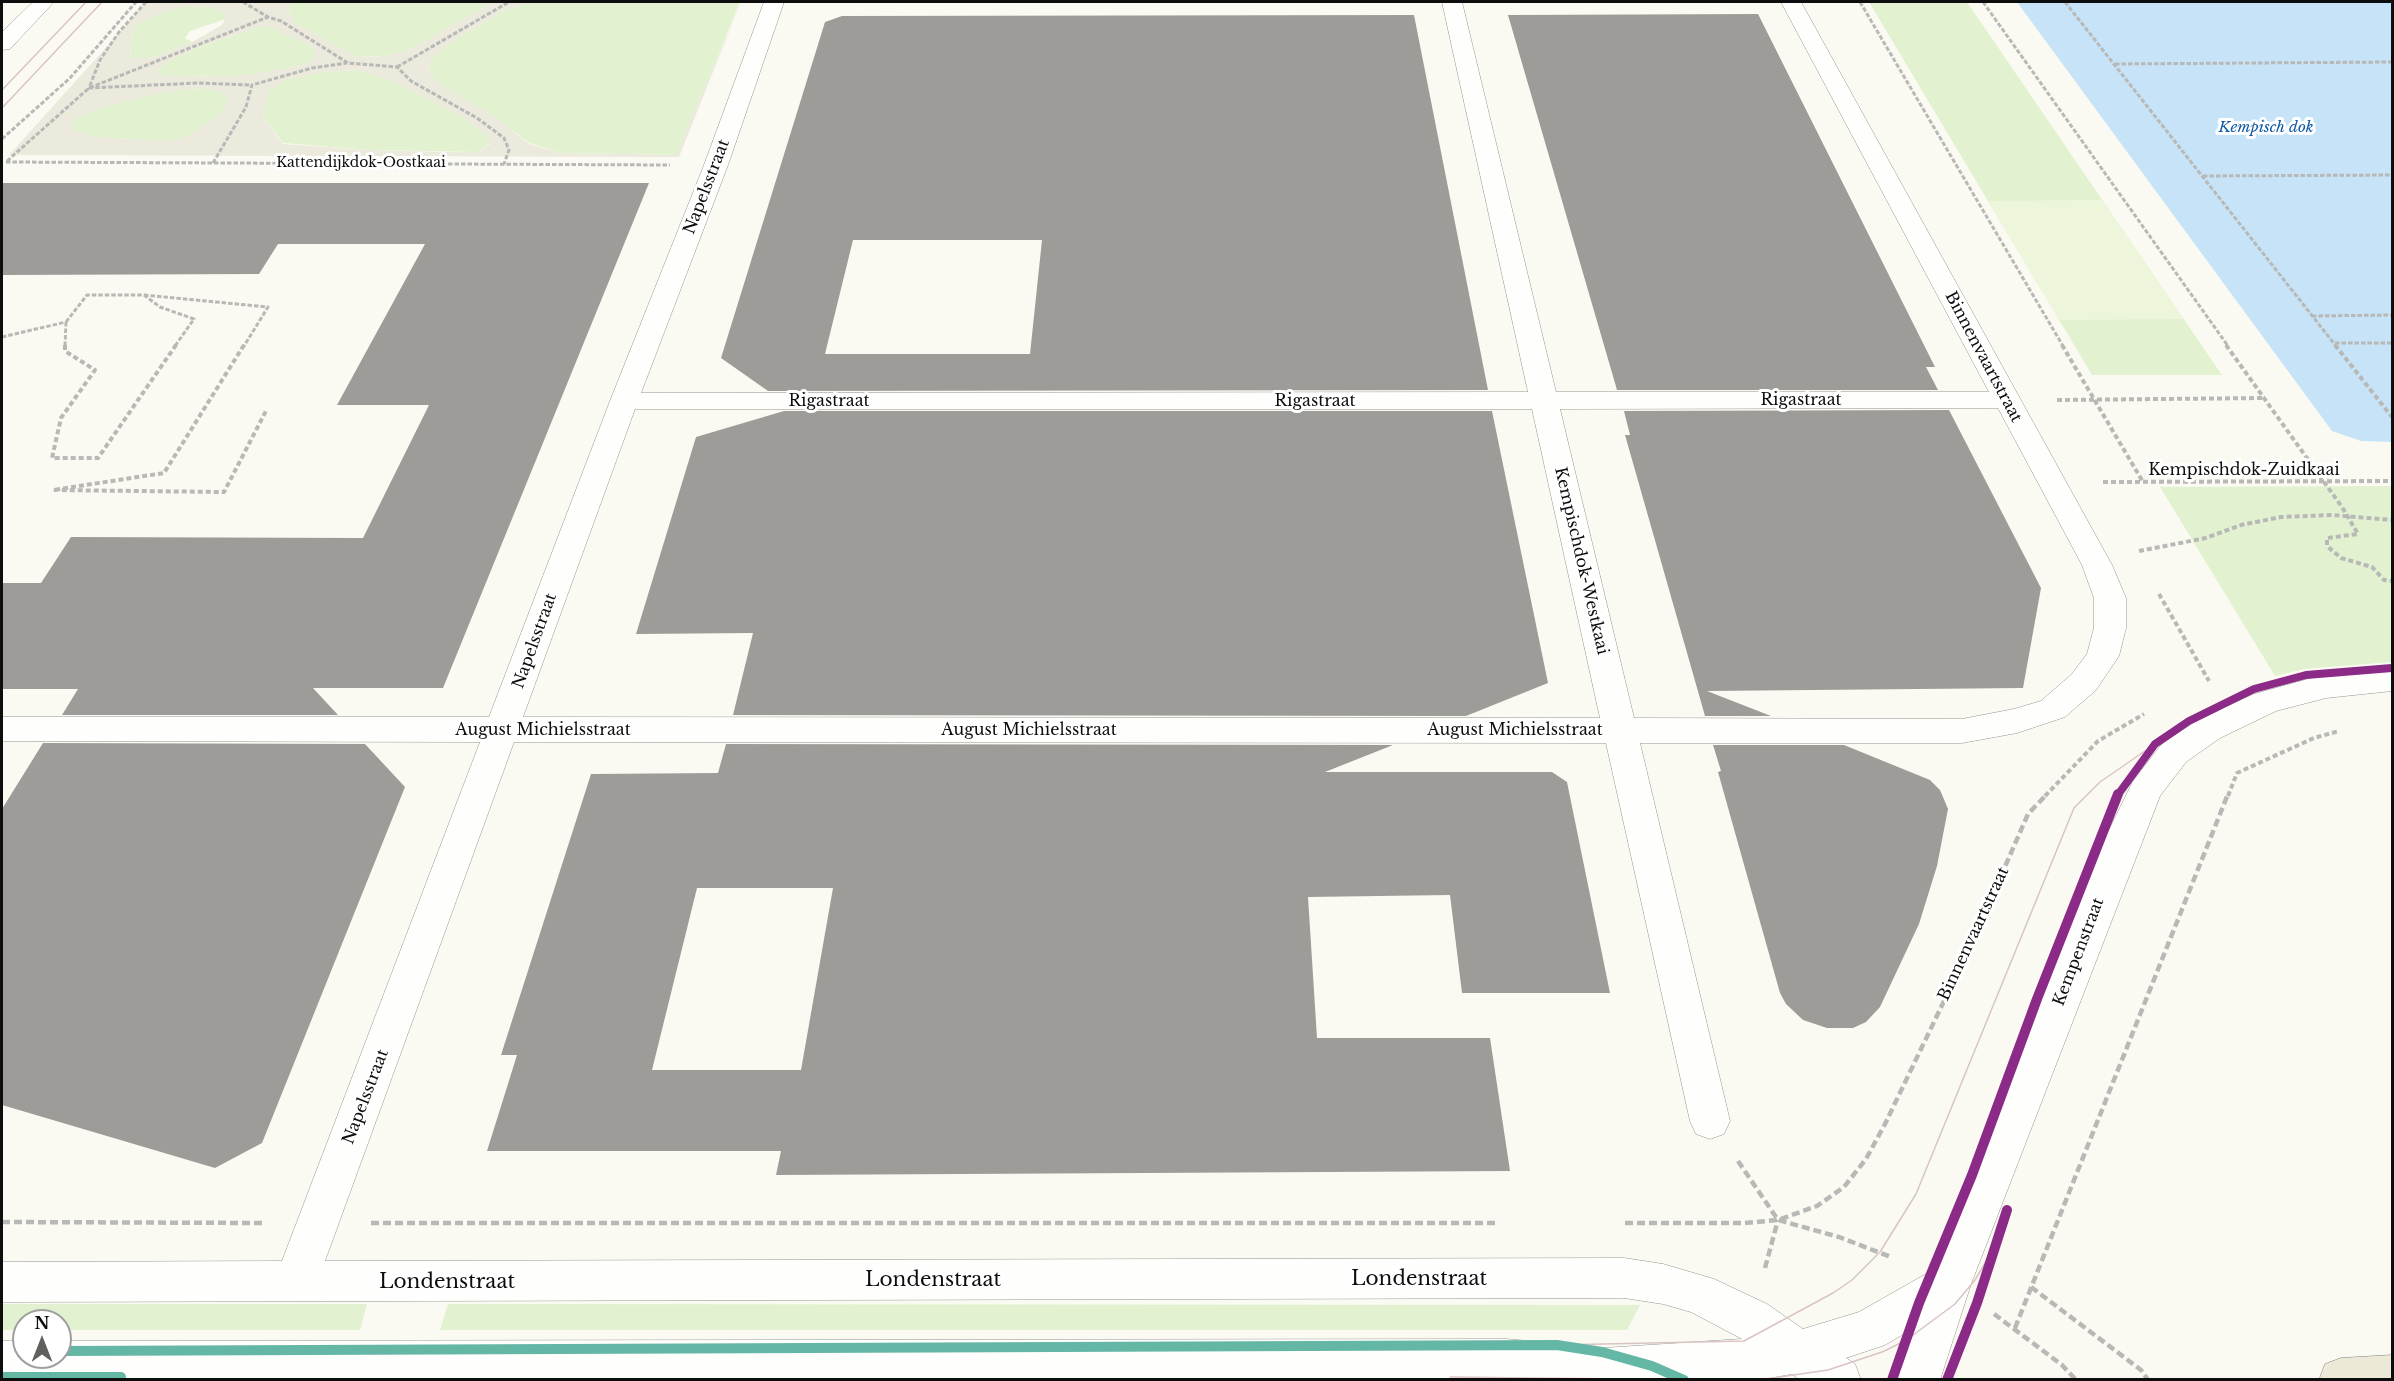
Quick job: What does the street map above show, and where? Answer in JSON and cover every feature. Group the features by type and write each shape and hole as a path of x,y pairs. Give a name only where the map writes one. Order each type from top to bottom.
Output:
{"main road":[{"path":"2341,1380 2392,1377"}],"street":[{"path":"2,44 44,2"},
{"name":"Napelsstraat","path":"296,1281 624,401 716,165 774,2"},
{"name":"Kempischdok-Westkaai","path":"1452,2 1710,1121"},
{"name":"Binnenvaartstraat","path":"1791,2 2097,566 2110,598 2110,628 2103,656 2084,682 2053,709"},
{"name":"Rigastraat","path":"624,401 2005,400"},
{"name":"Kempenstraat","path":"1917,1380 1949,1284 2126,832 2145,790 2174,753 2208,729 2266,702 2326,686 2392,680"},
{"name":"August Michielsstraat","path":"2,729 1962,730 2017,721 2053,709"},
{"name":"Londenstraat","path":"2,1282 1624,1278 1663,1284 1698,1294 1751,1318 1801,1351 1839,1380"},
{"path":"2,1363 1506,1361 1540,1364 1586,1375 1738,1361 1801,1351 1869,1330 1949,1284"}],"path":[{"path":"2,139 70,78 136,2"},
{"path":"89,88 100,60 118,32 146,2"},
{"path":"243,2 268,17 281,21 348,63"},
{"path":"89,88 198,83 252,85 312,68 348,63 397,67 509,2"},
{"path":"1860,2 2144,482"},
{"path":"1983,2 2326,481 2333,497 2358,534 2327,538 2327,546 2341,558 2372,567 2384,580 2392,581"},
{"path":"2065,2 2392,417"},
{"path":"123,6 132,6"},
{"path":"89,88 268,17"},
{"path":"2114,64 2392,62"},
{"path":"397,67 411,81 477,118 504,138 508,150 504,164"},
{"path":"213,163 246,107 252,85"},
{"name":"Kattendijkdok-Oostkaai","path":"89,88 6,162 716,165"},
{"path":"2202,176 2392,175"},
{"path":"144,296 160,307 194,319 98,458 52,458 62,418 95,370 65,351 66,322 87,295 144,296 268,307 164,473 53,490 224,492 267,409"},
{"path":"2312,316 2392,315"},
{"path":"2,337 66,322"},
{"path":"2334,343 2392,343"},
{"path":"2051,400 2266,398"},
{"name":"Kempischdok-Zuidkaai","path":"2097,482 2392,481"},
{"path":"2136,552 2206,538 2241,525 2281,518 2347,516 2392,520"},
{"path":"2200,686 2209,682"},
{"name":"Binnenvaartstraat","path":"1778,1220 1817,1206 1844,1187 1866,1159 1969,949 2028,814 2098,741 2154,709"},
{"path":"2015,1328 2237,773 2314,738 2343,730"},
{"path":"1620,1223 1745,1223 1778,1220 1710,1121"},
{"path":"2,1222 1501,1223"},
{"path":"2031,1287 2141,1370 2148,1380"}],"green space":[{"path":"294,2 493,2 408,51 384,56 357,57 295,23 288,11"},
{"path":"530,2 740,2 677,155 562,153 529,143 499,120 436,81 428,69 435,55 449,43 503,11"},
{"path":"1869,2 1967,2 2222,375 2092,375"},
{"path":"187,6 214,7 228,15 226,19 190,31 185,38 192,42 151,58 131,58 130,45 133,27 154,15"},
{"path":"266,25 313,47 316,57 301,66 233,77 166,76 153,73 171,59 207,44"},
{"path":"358,70 389,79 457,114 487,135 490,143 478,152 368,150 283,143 263,117 268,90 288,79 324,72"},
{"path":"195,88 221,91 230,102 215,119 186,137 163,141 95,137 71,129 76,118 106,106 151,95"},
{"path":"2102,200 2184,319 2059,320 1988,201"},
{"path":"2392,486 2392,662 2304,669 2275,676 2160,487"},
{"path":"2,1304 367,1304 360,1330 72,1330 72,1309 12,1309 12,1330 2,1330"},
{"path":"448,1304 1640,1305 1627,1330 440,1330"}],"shaded area":[{"path":"147,2 294,2 288,11 295,23 357,57 384,56 408,51 493,2 530,2 503,11 449,43 435,55 428,68 436,81 499,120 529,144 562,153 676,155 741,2 679,157 9,155","holes":["187,6 214,7 227,15 222,25 192,42 151,58 131,58 130,45 133,27 154,15","266,25 313,47 316,57 301,66 233,77 166,76 154,73 171,59 207,44","358,70 389,79 457,114 487,135 490,144 478,152 368,150 283,144 263,117 268,91 288,79 324,72","195,88 221,91 230,102 215,119 186,137 163,141 95,137 71,129 76,118 106,106 151,95"]}],"water":[{"name":"Kempisch dok","path":"2017,2 2392,2 2392,442 2361,441 2332,431"}],"building":[{"path":"1758,14 1935,367 1926,367 1938,390 1617,390 1508,15"},
{"path":"1414,15 1488,390 768,391 721,358 825,22 842,16","holes":["853,240 1042,240 1030,354 825,354"]},
{"path":"2,183 649,183 443,688 313,688 338,715 62,715 78,689 2,689 2,583 41,583 71,537 363,538 429,405 337,405 425,244 278,244 259,274 2,275"},
{"path":"1949,410 2041,588 2023,688 1707,691 1771,716 1705,716 1625,435 1630,435 1624,411"},
{"path":"784,411 1492,411 1548,683 1466,716 733,715 753,633 636,634 696,437"},
{"path":"43,743 365,744 405,787 262,1143 215,1168 2,1105 2,809"},
{"path":"726,744 1393,745 1325,772 1552,772 1567,782 1610,993 1462,993 1450,895 1308,897 1317,1038 1490,1038 1510,1171 776,1175 781,1151 487,1151 517,1055 501,1055 591,774 718,773","holes":["697,888 833,888 801,1070 652,1070"]},
{"path":"1713,745 1844,745 1930,780 1940,790 1948,809 1937,866 1919,924 1880,1007 1866,1022 1853,1028 1827,1028 1803,1020 1786,1004 1780,993 1718,772 1721,771"}],"tram line":[{"path":"2,90 86,2"},
{"path":"2,108 102,2"},
{"path":"1557,1345 1744,1341 1833,1293 1852,1280 1880,1252 1916,1194 2074,808 2100,782 2155,744"},
{"path":"1759,1380 1828,1370 1882,1352 1905,1341 1955,1304 1975,1280 1994,1248"},
{"path":"1450,1377 1701,1380"}],"transit line":[{"path":"1892,1380 1919,1303 1972,1175 2037,999 2118,794 2155,744 2189,721 2254,689 2306,675 2392,668"},
{"path":"1947,1380 1977,1303 2007,1210"},
{"path":"72,1351 1557,1345 1602,1352 1652,1366 1684,1380"},
{"path":"2,1377 121,1377"}]}
